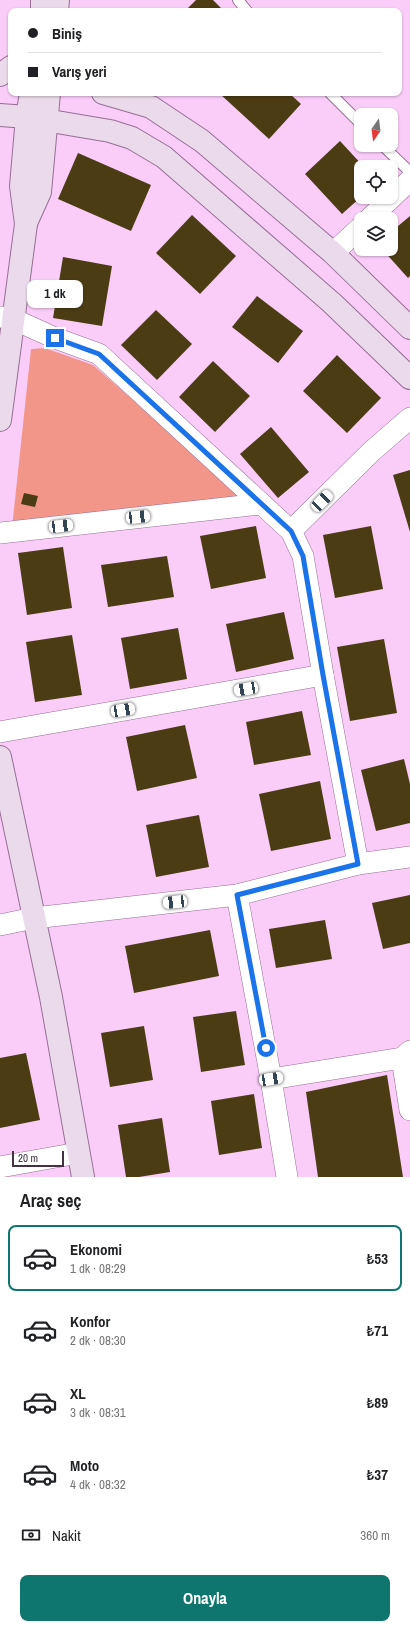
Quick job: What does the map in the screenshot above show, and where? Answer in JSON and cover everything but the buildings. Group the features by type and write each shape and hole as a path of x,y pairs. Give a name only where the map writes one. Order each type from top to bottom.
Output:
{"street":[{"path":"0,420 7,318 26,224 40,192 37,118 32,96"},
{"path":"37,118 48,96"},
{"path":"117,96 151,107 202,141 333,253 410,328"},
{"path":"0,116 37,118 110,131 132,138 164,157 332,304 410,378"},
{"path":"376,212 410,180"},
{"path":"333,253 354,234"},
{"path":"7,318 99,354 291,531 303,556 323,675 358,864"},
{"path":"291,531 372,451 410,418"},
{"path":"0,533 261,504"},
{"path":"0,732 323,675"},
{"path":"0,757 51,997 83,1177"},
{"path":"0,925 34,918 237,895 358,864 410,857"},
{"path":"237,895 271,1079 287,1177"},
{"path":"271,1079 406,1054 410,1110"},
{"path":"0,1167 78,1153"}],"lane":[{"path":"238,0 245,8"},
{"path":"333,96 354,117"},
{"path":"389,152 410,172"}],"shaded area":[{"path":"45,348 93,365 245,498 12,528 31,349"}],"route":[{"path":"55,338 99,354 291,531 303,556 323,675 358,864 237,895 266,1048"}]}
